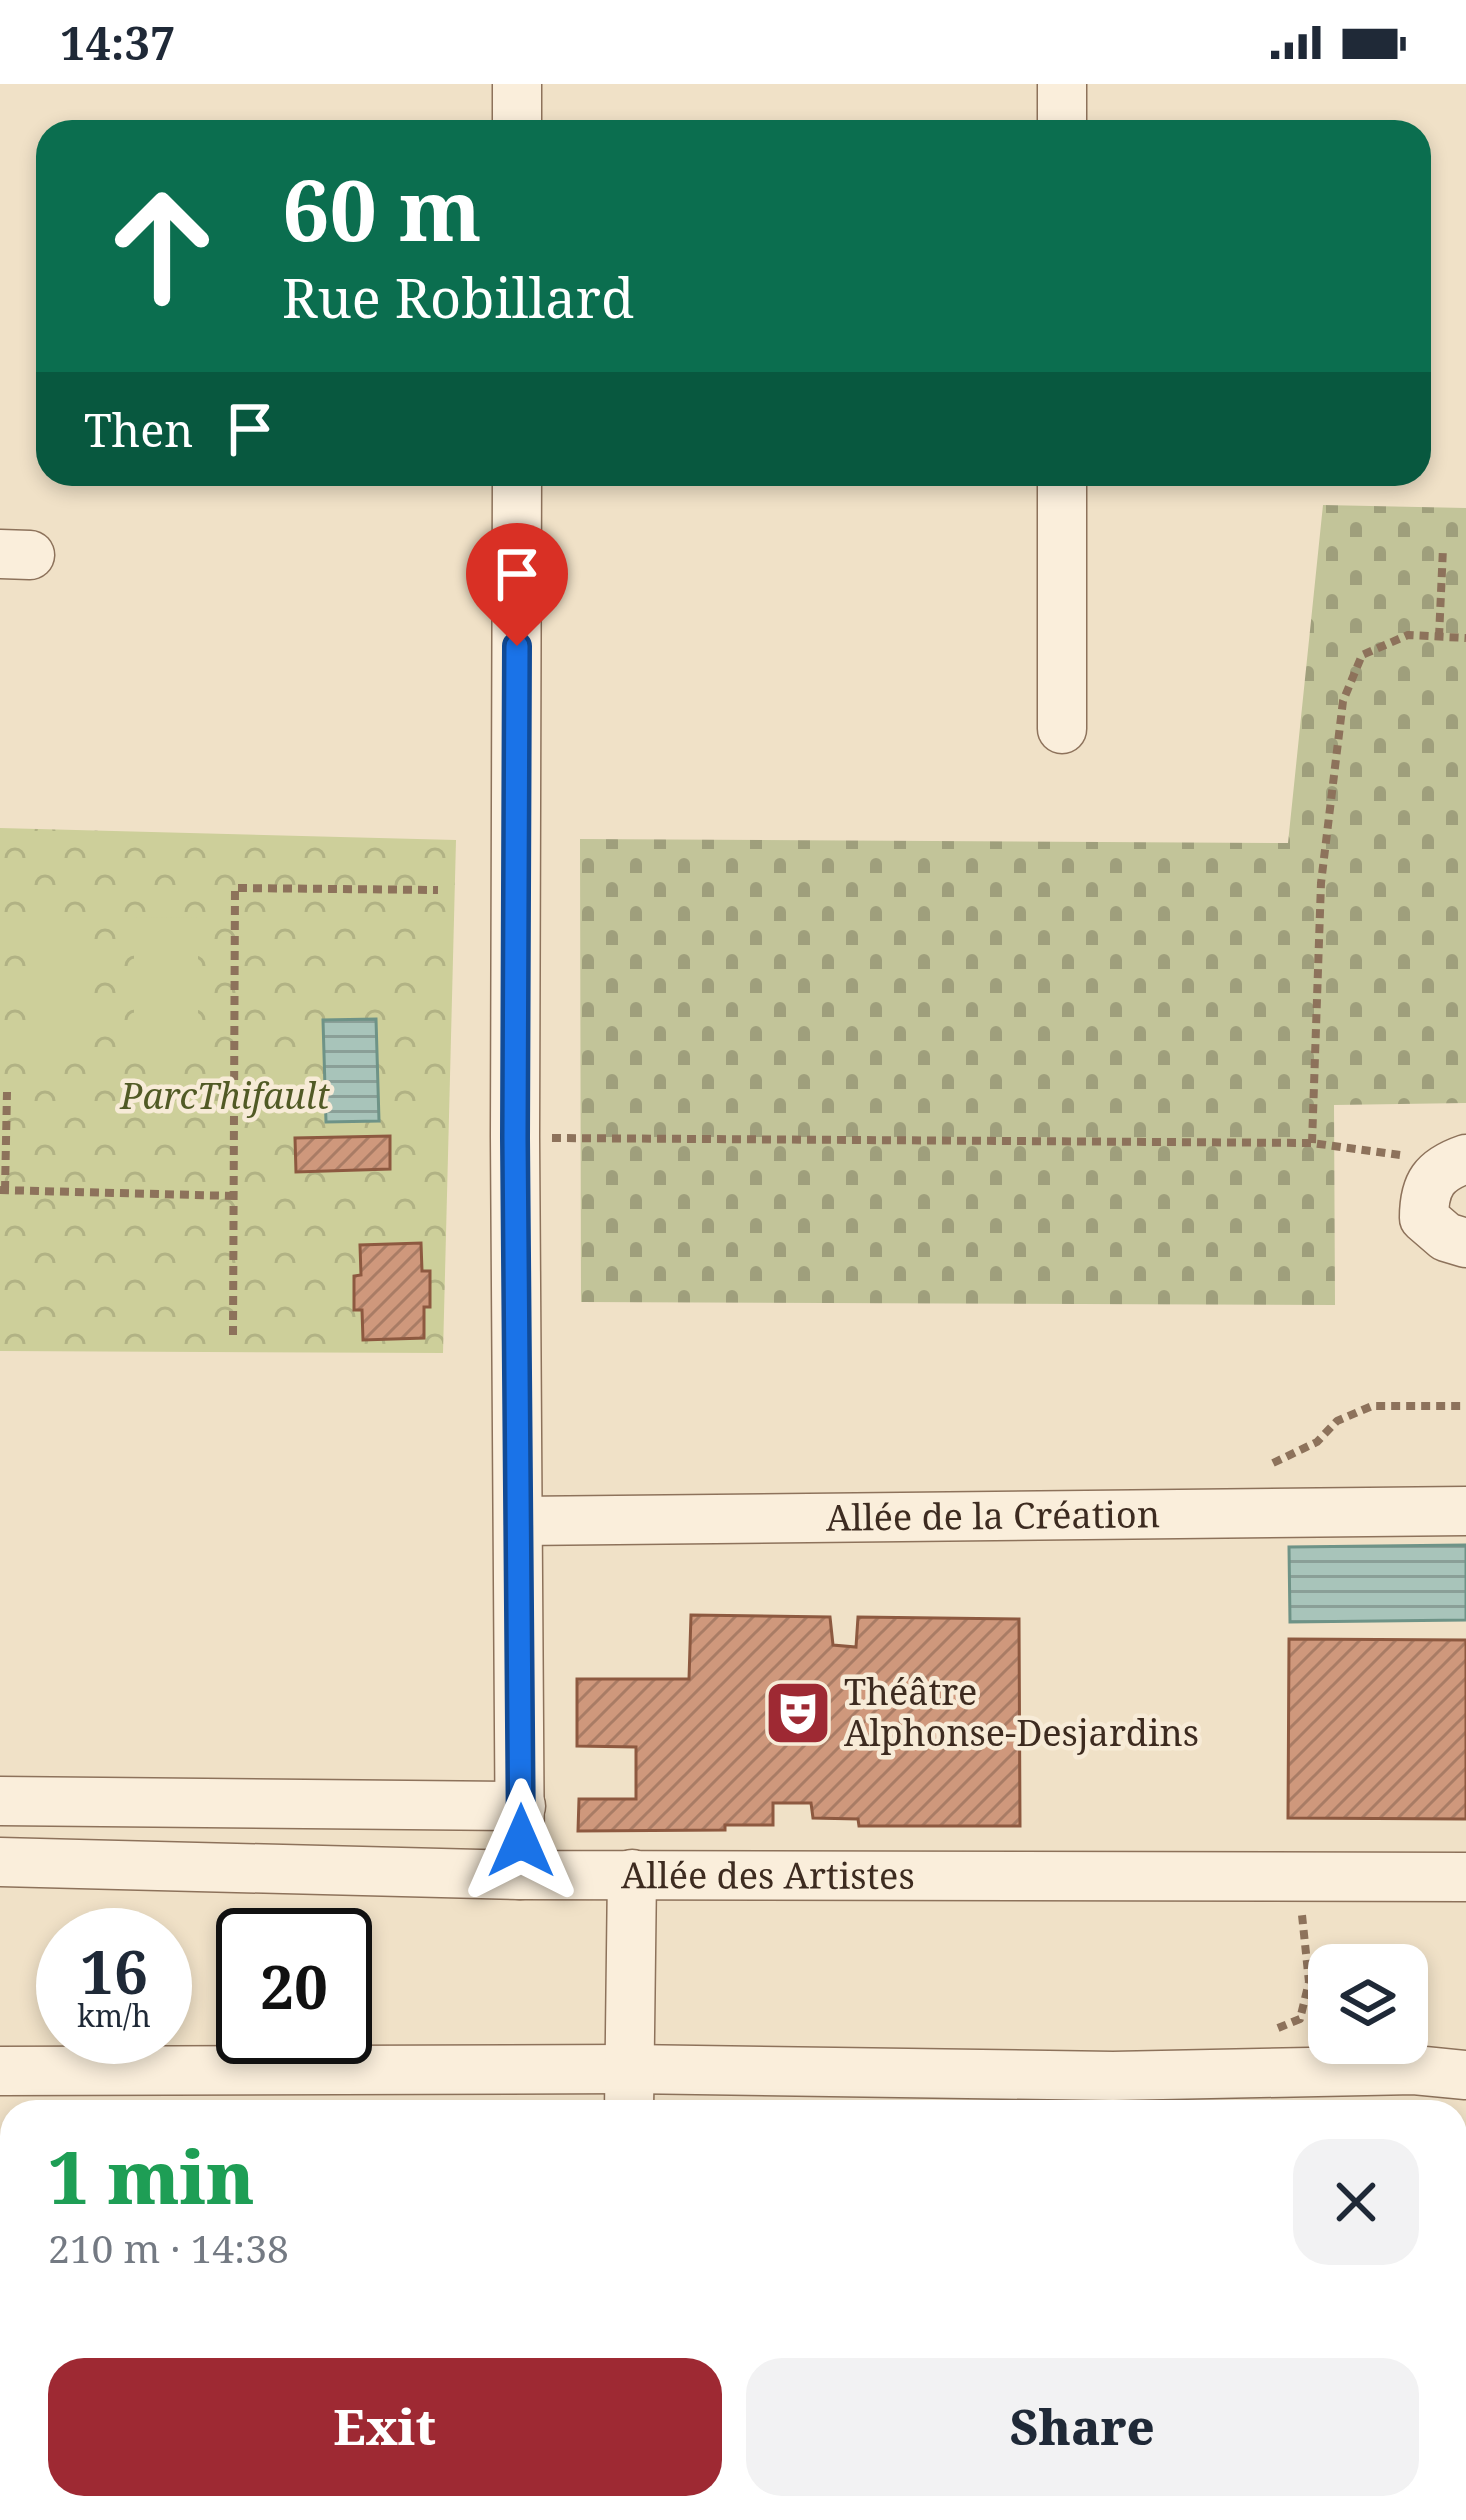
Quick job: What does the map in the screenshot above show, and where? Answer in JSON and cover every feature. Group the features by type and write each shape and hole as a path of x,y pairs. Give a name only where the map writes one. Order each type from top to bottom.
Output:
{"street":[{"path":"517,84 517,120"},
{"path":"1062,84 1062,120"},
{"path":"517,486 520,1875"},
{"path":"1062,486 1063,729"},
{"path":"1454,1163 1424,1190 1424,1218 1446,1237 1466,1243"},
{"name":"Allée de la Création","path":"519,1520 1466,1511"},
{"path":"0,1801 521,1806"},
{"name":"Allée des Artistes","path":"0,1862 520,1875 1466,1877"},
{"path":"629,2091 632,1874"},
{"path":"0,2071 198,2092 905,2093 1251,2076 1415,2091 1466,2075"}],"path":[{"path":"1439,637 1443,548"},
{"path":"1312,1143 1321,883 1343,701 1361,656 1408,635 1466,638"},
{"path":"233,1335 235,888 438,890"},
{"path":"7,1092 3,1190 234,1196"},
{"path":"515,1138 1312,1143 1454,1163"},
{"path":"1273,1463 1317,1442 1337,1421 1372,1406 1466,1406"},
{"path":"1268,2032 1300,2019 1309,1982 1298,1877"}],"green space":[{"path":"1323,505 1466,508 1466,1103 1334,1105 1335,1305 581,1302 580,839 1288,843"},
{"name":"ParcThifault","path":"0,828 456,840 443,1353 0,1351"},
{"path":"28,917 92,917 92,1055 28,1055"},
{"path":"134,917 198,918 198,1055 134,1055"}],"water":[{"path":"376,1019 379,1121 326,1122 323,1020"},
{"path":"1466,1545 1466,1620 1290,1622 1289,1547"}],"building":[{"path":"390,1136 390,1169 296,1172 295,1138"},
{"path":"421,1243 422,1271 430,1271 424,1338 363,1340 362,1310 354,1310 354,1276 361,1275 360,1245"},
{"name":"Théâtre Alphonse-Desjardins","path":"691,1615 830,1617 833,1645 856,1647 858,1617 1019,1619 1020,1826 859,1826 858,1819 813,1818 811,1803 773,1803 773,1825 578,1831 579,1799 636,1799 636,1747 577,1746 577,1679 689,1679"},
{"path":"1289,1639 1466,1640 1466,1819 1288,1818"}],"place":[{"name":"Théâtre Alphonse-Desjardins","path":"798,1713"}],"route":[{"path":"517,646 515,1138 521,1841"}]}
